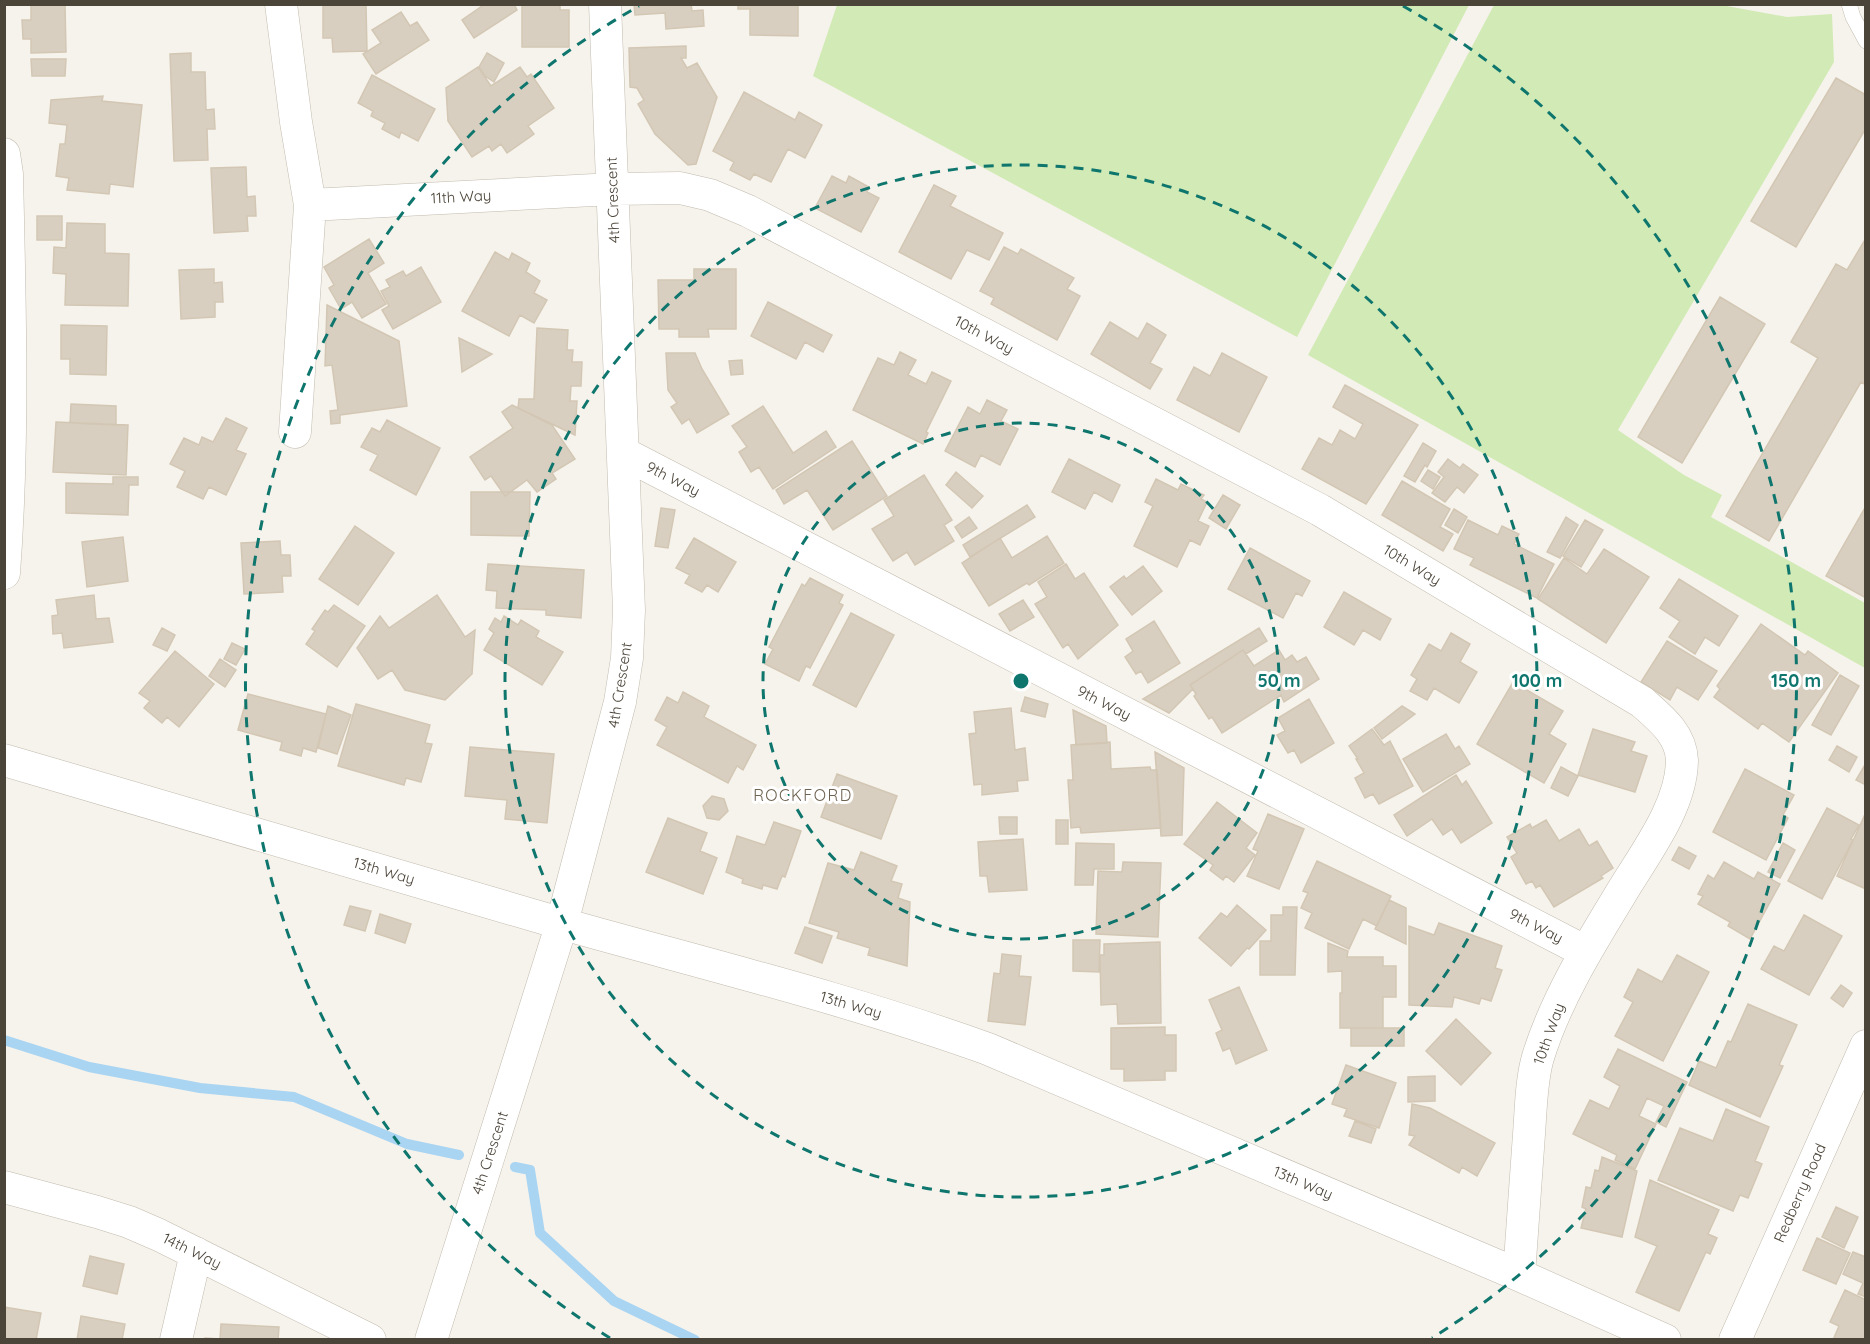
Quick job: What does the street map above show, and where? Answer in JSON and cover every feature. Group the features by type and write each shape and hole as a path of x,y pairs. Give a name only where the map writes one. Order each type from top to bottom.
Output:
{"street":[{"path":"281,4 296,122 310,205 295,432"},
{"name":"4th Crescent","path":"431,1340 562,923 620,702 627,658 630,610 605,4"},
{"path":"4,154 7,174 10,417 9,510 4,573"},
{"name":"10th Way","path":"613,189 680,188 710,195 748,211 1320,510 1642,702 1661,718 1675,735 1682,759 1679,783 1671,811 1586,952 1551,1022 1537,1059 1518,1275"},
{"name":"11th Way","path":"310,205 613,189"},
{"name":"9th Way","path":"623,453 1586,952"},
{"name":"13th Way","path":"4,760 936,1030 988,1049 1665,1340"},
{"name":"Redberry Road","path":"1735,1340 1866,1046"},
{"name":"14th Way","path":"4,1187 129,1222 370,1340"},
{"path":"176,1340 196,1253"}],"lane":[{"path":"1849,4 1866,41"}],"green space":[{"path":"837,4 1469,5 1297,337 813,76"},
{"path":"1494,5 1721,5 1787,17 1832,14 1834,62 1618,430 1684,475 1722,495 1711,517 1865,603 1865,668 1308,355"}],"building":[{"path":"31,4 65,4 66,52 31,53 31,39 23,39 22,20 31,20"},
{"path":"323,4 366,4 367,51 333,52 332,38 323,38"},
{"path":"485,4 514,4 517,10 474,38 462,20"},
{"path":"522,4 560,4 560,10 569,10 569,47 522,47"},
{"path":"634,4 691,4 692,11 703,10 704,26 666,29 665,13 635,15"},
{"path":"738,4 798,4 798,36 750,35 750,9 738,9"},
{"path":"401,12 410,26 417,22 429,40 376,74 363,54 381,43 372,30"},
{"path":"686,46 686,58 681,58 687,68 697,63 717,97 696,164 688,165 655,134 638,104 644,100 637,88 630,87 629,48"},
{"path":"191,53 191,72 205,72 206,110 214,109 215,129 207,129 208,160 174,161 170,54"},
{"path":"487,53 504,63 494,82 485,76 479,67"},
{"path":"31,59 66,59 65,76 32,76"},
{"path":"478,67 491,86 520,67 527,77 531,74 554,108 528,126 534,134 507,153 501,144 492,151 489,146 472,157 448,121 446,88"},
{"path":"372,75 435,109 418,141 401,132 399,138 382,129 385,123 371,116 373,111 358,103"},
{"path":"1836,78 1866,95 1866,128 1796,247 1751,221"},
{"path":"744,92 795,120 799,112 822,125 805,158 788,149 771,182 754,174 750,180 730,170 734,162 713,151"},
{"path":"103,96 102,101 142,105 133,187 110,184 109,194 67,190 69,178 56,176 60,144 65,144 67,125 49,123 51,100"},
{"path":"246,167 247,197 255,196 256,216 247,216 248,231 214,233 211,168"},
{"path":"832,176 846,183 849,176 869,187 867,192 879,198 861,232 815,208"},
{"path":"934,185 956,196 950,206 1003,233 989,260 967,250 951,279 899,252"},
{"path":"37,216 62,216 62,240 37,240"},
{"path":"67,223 105,224 105,253 129,254 128,306 65,305 66,274 53,273 54,247 66,248"},
{"path":"1866,238 1866,385 1861,382 1769,541 1726,516 1818,358 1791,342 1836,264 1847,270"},
{"path":"369,239 384,263 368,273 386,304 362,318 352,302 341,309 329,288 334,285 324,267"},
{"path":"1004,247 1018,254 1021,249 1074,278 1067,289 1080,296 1057,340 991,304 994,298 980,291"},
{"path":"495,252 509,260 512,253 530,263 526,272 540,281 534,293 547,300 534,323 520,315 509,336 462,311"},
{"path":"421,267 441,302 393,329 382,310 389,306 381,291 390,287 386,280 403,271 406,276"},
{"path":"214,269 214,283 222,282 223,302 215,302 215,317 181,319 179,270"},
{"path":"694,269 736,269 736,329 708,329 709,337 679,337 679,329 659,329 658,280 694,280"},
{"path":"1720,297 1765,324 1682,463 1638,437"},
{"path":"768,302 832,335 823,352 805,342 796,359 751,336"},
{"path":"327,305 399,341 407,406 340,415 340,423 331,424 330,411 338,410 332,365 325,366"},
{"path":"1110,322 1138,339 1147,323 1166,335 1150,363 1162,369 1150,389 1091,354"},
{"path":"61,325 107,326 106,375 70,374 70,359 61,359"},
{"path":"537,328 568,330 567,350 573,350 572,362 582,362 581,386 571,386 570,401 577,401 575,435 518,408 519,399 534,399"},
{"path":"459,338 492,354 462,372"},
{"path":"900,352 916,360 908,375 926,384 932,372 951,381 926,432 928,433 923,444 853,410 878,358 894,365"},
{"path":"666,353 695,353 729,414 697,433 689,419 682,424 671,407 677,403 668,390"},
{"path":"1222,353 1267,377 1239,432 1177,400 1194,367 1210,376"},
{"path":"742,360 743,374 731,375 729,361"},
{"path":"1345,385 1418,425 1366,504 1302,469 1319,438 1332,445 1340,430 1355,439 1363,424 1333,407"},
{"path":"987,400 1007,410 1001,421 1018,429 1000,465 981,455 975,467 945,451 968,407 980,414"},
{"path":"71,404 116,406 116,425 70,423"},
{"path":"512,405 552,425 575,459 552,473 556,479 537,492 527,480 505,496 491,476 485,480 470,457 513,428 502,412"},
{"path":"763,406 793,453 826,431 836,447 773,489 759,467 751,472 739,452 747,447 732,426"},
{"path":"226,418 247,428 236,450 246,454 226,495 209,487 203,499 177,487 185,471 170,464 184,438 199,445 202,437 213,442"},
{"path":"387,420 440,448 416,495 370,470 378,455 361,447 372,428 380,432"},
{"path":"56,422 128,425 126,475 53,472"},
{"path":"852,441 887,496 833,530 807,490 784,504 776,490"},
{"path":"1423,443 1436,451 1415,482 1404,476"},
{"path":"1069,459 1120,485 1112,502 1094,492 1085,509 1052,492"},
{"path":"1448,459 1460,468 1463,464 1478,475 1464,493 1457,487 1445,502 1432,493 1444,477 1438,472"},
{"path":"1428,470 1440,477 1433,489 1421,481"},
{"path":"956,472 983,496 972,508 946,485"},
{"path":"924,475 952,520 944,525 954,541 915,565 907,552 893,561 872,529 894,516 884,500"},
{"path":"113,477 138,477 138,485 129,485 128,515 66,513 66,483 113,484"},
{"path":"1156,479 1178,490 1181,484 1204,495 1201,499 1207,502 1198,521 1209,526 1200,545 1190,540 1177,567 1134,546 1153,506 1145,502"},
{"path":"1402,481 1450,509 1440,527 1453,534 1443,551 1382,515"},
{"path":"471,492 530,492 529,536 471,535"},
{"path":"1223,495 1240,505 1226,529 1209,518"},
{"path":"1027,505 1035,517 970,557 963,545"},
{"path":"1866,506 1866,598 1826,576"},
{"path":"661,508 675,510 668,548 655,546"},
{"path":"1454,509 1467,517 1458,533 1445,525"},
{"path":"969,517 977,528 962,538 955,527"},
{"path":"1566,517 1578,525 1560,558 1547,552"},
{"path":"1468,520 1498,535 1502,526 1519,534 1514,544 1554,564 1537,598 1470,565 1474,558 1454,549"},
{"path":"1585,520 1603,530 1581,567 1563,556"},
{"path":"355,526 394,553 358,605 319,579"},
{"path":"1047,536 1064,563 989,606 962,563 1000,538 1012,558"},
{"path":"123,537 128,581 87,587 82,542"},
{"path":"694,538 736,562 718,592 707,585 702,592 685,583 690,575 676,568"},
{"path":"280,541 281,555 290,555 291,576 282,576 283,592 244,594 241,543"},
{"path":"1250,548 1310,581 1302,596 1296,593 1283,618 1228,589"},
{"path":"1604,549 1649,577 1606,643 1538,599 1564,558 1587,574"},
{"path":"488,564 584,570 581,618 546,615 546,610 496,608 497,591 486,590"},
{"path":"1066,564 1075,579 1084,573 1118,625 1078,659 1068,644 1063,648 1035,604 1047,597 1038,582"},
{"path":"1143,566 1162,591 1132,615 1110,587 1124,576 1126,579"},
{"path":"810,578 843,595 839,603 843,605 810,668 806,666 799,681 765,664 773,649 769,647 802,584 805,586"},
{"path":"1679,579 1738,616 1719,646 1705,637 1695,654 1669,637 1680,621 1660,608"},
{"path":"1344,592 1391,619 1380,640 1363,630 1354,645 1324,627"},
{"path":"94,595 96,619 109,618 113,642 64,648 62,633 53,634 52,616 58,615 56,600"},
{"path":"437,595 465,637 475,630 472,674 445,700 405,690 392,670 378,679 357,648 380,616 389,628"},
{"path":"1023,600 1034,617 1010,631 999,614"},
{"path":"334,605 365,626 337,667 306,644 315,631 312,629 325,610 328,612"},
{"path":"851,613 894,635 856,707 813,685"},
{"path":"504,616 518,625 521,620 539,631 536,637 563,652 542,685 484,650 494,633 489,629 495,618 501,622"},
{"path":"1154,621 1180,663 1148,683 1141,671 1136,674 1125,657 1133,651 1126,639"},
{"path":"1761,624 1805,655 1808,651 1838,673 1789,742 1762,723 1758,729 1714,697 1720,689 1717,686"},
{"path":"162,628 175,635 167,651 153,645"},
{"path":"1259,628 1267,641 1246,654 1243,650 1190,685 1193,689 1169,713 1143,699"},
{"path":"1451,633 1470,644 1460,662 1477,672 1459,703 1434,688 1427,700 1410,691 1417,679 1411,675 1429,644 1441,651"},
{"path":"1667,641 1717,671 1698,700 1677,687 1670,700 1641,682"},
{"path":"232,643 245,649 236,665 224,659"},
{"path":"1243,650 1254,666 1279,650 1285,660 1292,655 1297,662 1306,657 1319,679 1284,702 1281,695 1222,733 1212,717 1209,719 1194,696 1196,694 1190,685"},
{"path":"175,651 214,684 179,727 167,717 162,723 144,708 150,701 139,693"},
{"path":"220,659 236,670 225,687 209,676"},
{"path":"1840,675 1859,686 1831,735 1812,725"},
{"path":"1513,682 1563,711 1549,734 1566,744 1544,783 1477,744"},
{"path":"683,692 709,706 704,717 756,745 743,770 737,766 728,783 657,745 667,727 655,720 667,697 678,703"},
{"path":"248,694 326,714 316,752 303,748 301,756 280,750 282,742 238,730"},
{"path":"1025,697 1048,704 1045,717 1021,711"},
{"path":"1309,699 1334,743 1301,763 1294,750 1288,753 1277,735 1285,731 1278,718"},
{"path":"356,704 430,725 425,743 432,744 421,782 406,778 404,785 338,766"},
{"path":"328,706 351,715 337,754 318,748"},
{"path":"1402,706 1415,714 1382,739 1374,728"},
{"path":"1011,708 1015,750 1025,748 1028,780 1017,781 1018,791 982,795 982,784 974,785 969,734 976,733 974,712"},
{"path":"1073,710 1106,726 1107,743 1076,745"},
{"path":"1372,729 1384,745 1390,741 1413,786 1379,804 1373,794 1365,798 1355,778 1364,773 1349,746"},
{"path":"1593,729 1635,742 1631,751 1647,756 1635,792 1578,775"},
{"path":"1446,734 1455,749 1459,746 1470,764 1423,792 1403,759"},
{"path":"1110,742 1111,769 1150,767 1151,770 1157,770 1161,828 1081,833 1080,827 1071,828 1068,780 1073,780 1071,745"},
{"path":"1837,746 1857,757 1849,772 1829,760"},
{"path":"470,747 554,754 547,823 505,819 507,800 465,796"},
{"path":"1155,752 1184,768 1182,835 1161,836"},
{"path":"1866,763 1866,785 1856,780"},
{"path":"1561,767 1578,776 1568,796 1551,788"},
{"path":"1745,769 1794,795 1783,815 1788,818 1766,860 1713,832"},
{"path":"837,774 897,796 881,839 821,817"},
{"path":"1456,775 1462,785 1466,781 1492,823 1461,843 1452,829 1443,835 1432,819 1407,836 1394,815"},
{"path":"712,796 724,799 728,811 719,820 707,818 703,806"},
{"path":"1217,802 1257,833 1246,848 1255,855 1234,882 1226,876 1223,880 1210,870 1213,865 1184,844"},
{"path":"1827,808 1859,825 1822,899 1788,881"},
{"path":"1866,812 1866,889 1837,876"},
{"path":"1268,814 1304,829 1279,889 1247,876 1258,851 1253,849"},
{"path":"999,817 1017,817 1017,834 1000,834"},
{"path":"668,818 707,833 700,851 717,858 703,894 646,872"},
{"path":"1056,820 1068,820 1068,844 1056,844"},
{"path":"1546,820 1559,841 1579,829 1589,846 1597,841 1613,868 1601,876 1603,878 1554,907 1540,885 1536,888 1532,881 1526,884 1511,857 1517,853 1507,837 1530,824 1532,828"},
{"path":"774,822 801,831 785,877 782,876 777,889 763,885 762,889 742,883 743,879 726,872 737,836 765,845"},
{"path":"1023,839 1027,890 989,892 987,876 980,876 978,842"},
{"path":"1076,843 1114,844 1114,869 1094,869 1093,885 1075,885"},
{"path":"1783,843 1795,850 1780,878 1768,872"},
{"path":"1679,847 1696,856 1689,869 1672,860"},
{"path":"861,852 897,866 891,881 902,884 898,898 910,902 907,966 868,955 870,948 837,938 839,932 809,923 828,863 854,870"},
{"path":"1317,861 1391,896 1377,926 1363,919 1349,949 1305,928 1312,913 1301,908 1308,893 1303,891"},
{"path":"1123,862 1161,863 1158,937 1096,934 1098,871 1122,872"},
{"path":"1724,862 1754,879 1758,872 1780,884 1750,939 1728,926 1730,922 1698,904 1703,896 1698,894 1708,875 1714,879"},
{"path":"1389,900 1406,908 1406,944 1375,929"},
{"path":"1237,905 1266,930 1231,966 1199,938 1221,913 1227,917"},
{"path":"350,906 371,911 365,931 344,925"},
{"path":"1283,907 1297,907 1295,975 1260,975 1260,941 1271,941 1271,915 1283,915"},
{"path":"380,914 411,924 405,943 375,933"},
{"path":"1804,915 1842,936 1809,995 1761,969 1774,946 1784,951"},
{"path":"1439,923 1502,946 1495,968 1502,970 1491,1001 1481,998 1479,1004 1454,997 1452,1007 1409,1005 1409,926 1434,935"},
{"path":"805,927 832,936 822,963 795,953"},
{"path":"1073,940 1100,940 1099,972 1073,971"},
{"path":"1160,942 1161,1023 1118,1024 1117,1004 1101,1005 1100,955 1104,955 1104,944"},
{"path":"1328,943 1348,951 1347,957 1383,957 1383,966 1396,966 1396,997 1383,997 1383,1028 1340,1028 1342,971 1328,972"},
{"path":"1002,954 1021,956 1019,976 1031,977 1025,1025 988,1021 994,973 1000,974"},
{"path":"1677,955 1709,972 1663,1061 1615,1036 1633,1002 1624,997 1638,969 1662,982"},
{"path":"1841,985 1852,993 1843,1007 1831,998"},
{"path":"1239,987 1267,1050 1236,1064 1230,1048 1223,1051 1216,1033 1222,1030 1209,1000"},
{"path":"1748,1004 1797,1025 1779,1065 1783,1066 1760,1117 1689,1085 1699,1061 1716,1068"},
{"path":"1456,1019 1491,1053 1461,1085 1426,1051"},
{"path":"1165,1027 1165,1035 1176,1035 1176,1071 1165,1071 1165,1080 1124,1081 1124,1069 1111,1069 1111,1028"},
{"path":"1351,1028 1404,1028 1404,1046 1351,1046"},
{"path":"1618,1049 1687,1082 1666,1127 1656,1122 1664,1106 1647,1098 1639,1116 1656,1124 1635,1169 1615,1160 1617,1155 1573,1134 1590,1100 1609,1109 1620,1086 1604,1077"},
{"path":"1346,1065 1396,1083 1379,1128 1344,1116 1347,1109 1332,1104"},
{"path":"1435,1076 1435,1101 1408,1102 1408,1077"},
{"path":"1412,1104 1430,1108 1495,1143 1477,1176 1462,1167 1459,1173 1409,1145 1415,1136 1409,1135"},
{"path":"1726,1109 1769,1127 1755,1161 1762,1164 1748,1198 1740,1195 1733,1211 1658,1180 1680,1128 1713,1141"},
{"path":"1355,1121 1376,1129 1371,1143 1349,1136"},
{"path":"1602,1157 1637,1171 1622,1237 1581,1228 1586,1209 1582,1207 1586,1187 1591,1188 1595,1170 1599,1171"},
{"path":"1650,1180 1719,1210 1708,1234 1717,1238 1710,1254 1706,1252 1679,1311 1636,1292 1657,1246 1635,1237"},
{"path":"1836,1207 1858,1217 1844,1248 1822,1237"},
{"path":"1817,1238 1850,1253 1836,1284 1803,1270"},
{"path":"1853,1252 1866,1257 1866,1297 1858,1294 1863,1283 1843,1274"},
{"path":"90,1256 124,1264 117,1294 83,1286"},
{"path":"1845,1290 1866,1300 1866,1340 1833,1340 1839,1326 1830,1322"},
{"path":"4,1307 41,1313 36,1340 4,1340"},
{"path":"81,1316 125,1324 122,1340 77,1340"},
{"path":"221,1324 279,1327 278,1340 204,1340 205,1338 220,1339"}],"waterway":[{"path":"4,1040 89,1067 200,1088 294,1097 407,1144 459,1155"},
{"path":"515,1167 530,1170 540,1233 614,1301 695,1340"}],"district":[{"name":"ROCKFORD","path":"803,795"}]}
